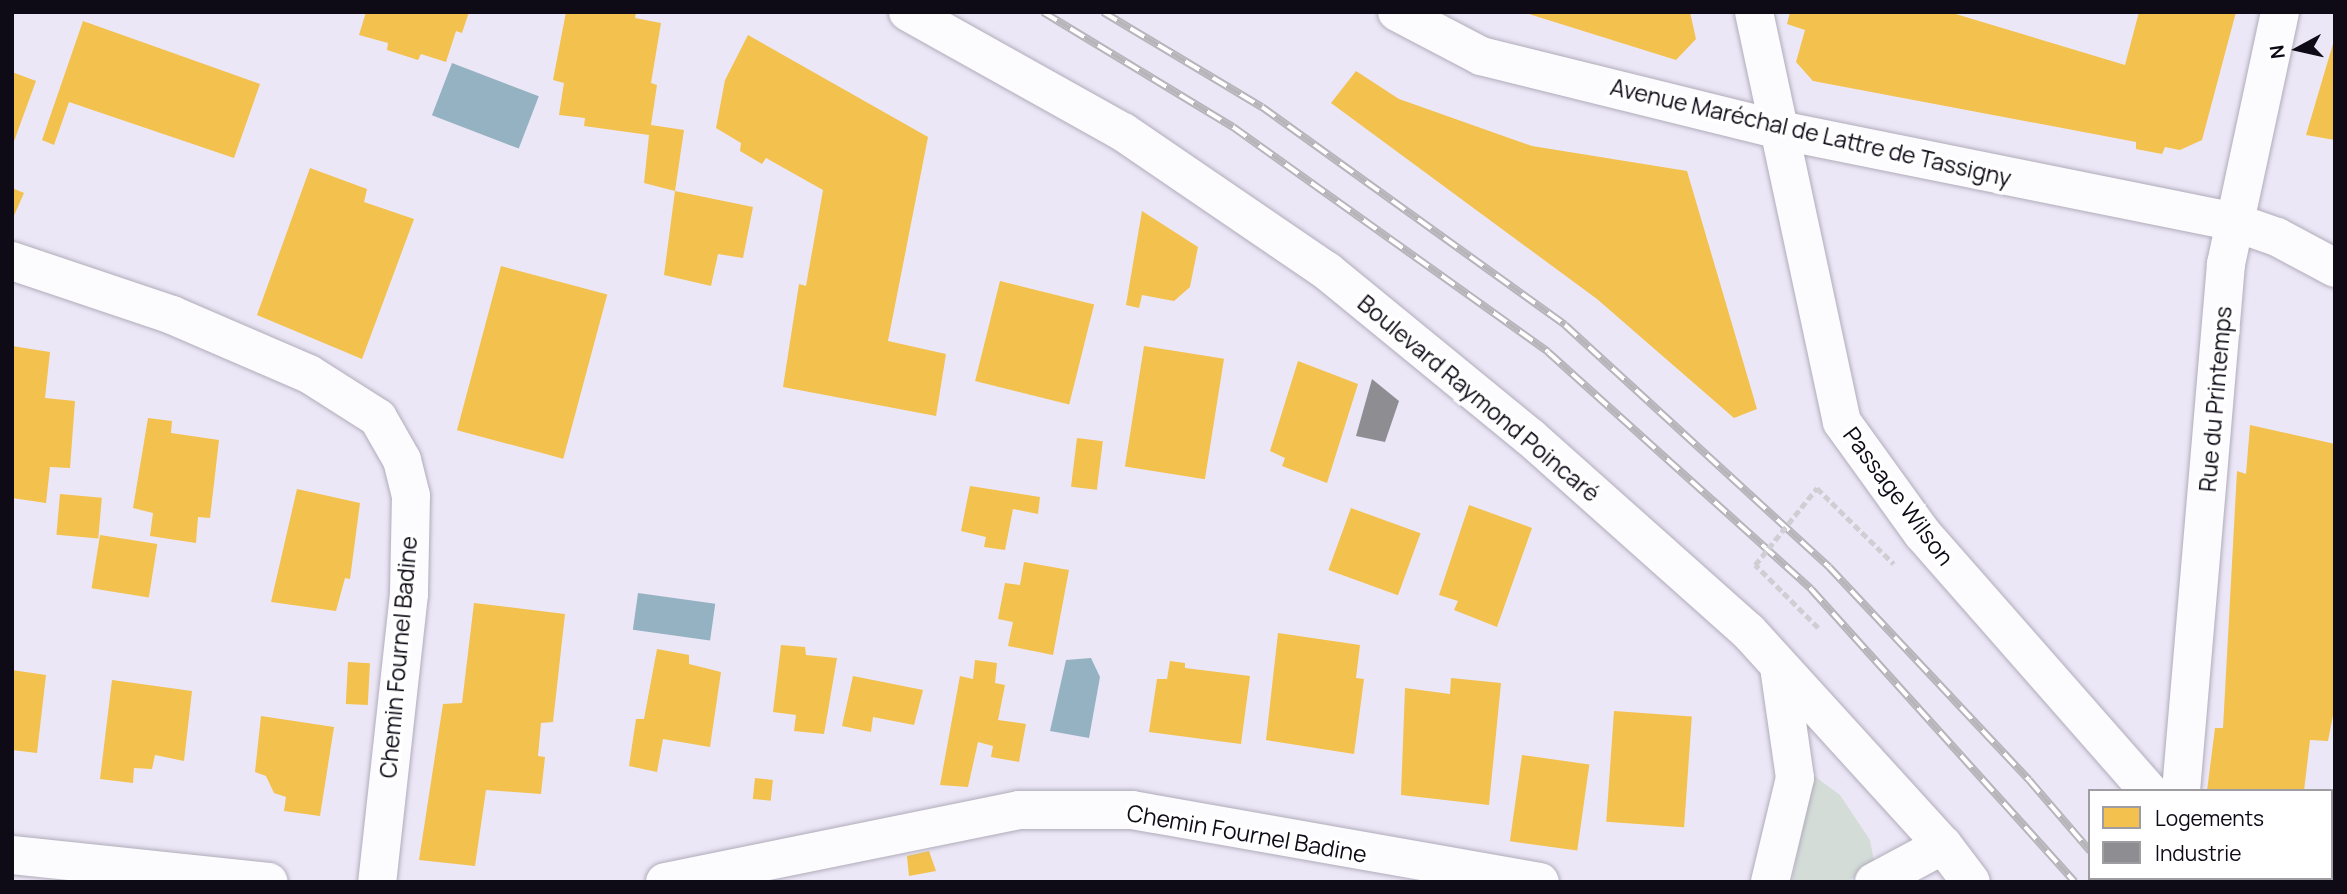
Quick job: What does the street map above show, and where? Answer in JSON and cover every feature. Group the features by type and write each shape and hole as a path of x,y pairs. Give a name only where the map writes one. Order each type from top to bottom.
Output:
{"street":[{"name":"Boulevard Raymond Poincaré","path":"908,12 1123,132 1327,271 1530,437 1748,631 1943,845 1971,882"},
{"name":"Avenue Maréchal de Lattre de Tassigny","path":"1397,12 1480,56 1779,130 2234,222 2277,237 2335,268"},
{"name":"Passage Wilson","path":"1754,12 1842,422 1922,533 2147,789"},
{"name":"Rue du Printemps","path":"2181,789 2226,264 2280,12"},
{"name":"Chemin Fournel Badine","path":"12,261 172,315 297,368 379,418 402,460 411,496 409,594 376,882"},
{"path":"1770,882 1795,778 1779,667"},
{"name":"Chemin Fournel Badine","path":"665,882 1019,810 1132,810 1540,882"},
{"path":"1874,882 1943,845"},
{"path":"12,855 268,882"}],"path":[{"path":"1818,628 1755,565 1817,488 1894,564"}],"shaded area":[{"path":"1813,775 1840,795 1870,840 1875,866 1846,882 1792,882"}],"water":[{"path":"452,63 539,96 519,149 432,115"},
{"path":"638,593 715,604 710,640 633,630"},
{"path":"1091,658 1100,677 1089,738 1050,731 1066,660"}],"building: Logements":[{"path":"366,12 469,12 462,33 456,31 446,62 421,54 418,60 387,50 388,43 359,35"},
{"path":"566,12 636,12 635,18 661,23 651,83 657,85 651,125 684,130 675,191 644,183 649,135 584,126 585,118 559,115 564,83 553,80"},
{"path":"1522,12 1690,12 1696,39 1676,60"},
{"path":"1790,12 1949,12 2125,65 2139,12 2236,12 2202,140 2180,150 2165,147 2162,154 2136,149 2136,142 1813,81 1796,62 1805,30 1787,24"},
{"path":"83,21 260,84 234,158 69,102 54,145 42,140"},
{"path":"748,35 928,137 888,341 946,354 936,416 783,387 799,284 806,286 823,190 766,158 762,164 740,151 741,143 716,128 725,80"},
{"path":"2335,37 2335,140 2306,135"},
{"path":"1356,71 1399,99 1532,146 1687,171 1757,409 1734,418 1597,299 1331,103"},
{"path":"12,72 36,81 13,144 12,144"},
{"path":"310,168 367,189 364,202 414,219 362,359 257,315"},
{"path":"12,188 24,193 12,220"},
{"path":"675,191 753,207 743,258 718,254 711,286 664,275"},
{"path":"1142,211 1198,247 1190,287 1174,301 1142,295 1139,308 1126,305"},
{"path":"501,266 607,294 563,459 457,430"},
{"path":"1000,281 1094,304 1069,404 975,381"},
{"path":"12,346 50,352 45,398 75,401 70,468 50,467 46,503 12,498"},
{"path":"1144,346 1224,359 1205,479 1125,466"},
{"path":"1298,361 1358,384 1327,483 1282,466 1285,458 1270,451"},
{"path":"148,418 172,421 171,433 219,440 210,518 198,517 196,543 150,536 153,513 133,508"},
{"path":"2250,425 2335,444 2335,705 2328,741 2310,740 2304,789 2207,789 2215,728 2223,728 2237,471 2246,474"},
{"path":"1077,438 1103,441 1097,490 1071,487"},
{"path":"970,486 1040,497 1038,514 1013,509 1005,550 984,547 986,537 961,531"},
{"path":"297,489 360,503 350,579 345,578 336,611 271,602"},
{"path":"60,494 102,498 98,539 56,535"},
{"path":"1469,505 1532,528 1497,627 1454,610 1458,601 1439,595"},
{"path":"1351,508 1421,533 1398,595 1328,570"},
{"path":"100,535 157,544 149,597 92,588"},
{"path":"1024,562 1069,570 1053,655 1008,646 1013,622 998,619 1005,583 1020,585"},
{"path":"474,603 565,614 553,722 541,723 538,756 545,757 541,794 486,790 475,866 419,860 443,704 462,703"},
{"path":"1278,633 1360,645 1356,678 1364,679 1354,754 1266,740"},
{"path":"781,645 805,647 806,655 837,658 824,734 794,731 796,715 773,712"},
{"path":"657,649 689,655 689,664 721,672 710,747 663,739 657,772 629,766 636,719 644,719"},
{"path":"975,660 997,663 995,683 1005,685 998,720 1026,724 1019,762 991,757 993,746 978,742 968,787 940,785 960,676 973,679"},
{"path":"1170,661 1185,663 1185,668 1250,676 1241,744 1149,732 1157,679 1167,679"},
{"path":"348,662 370,663 368,705 346,704"},
{"path":"12,670 46,675 37,753 12,750"},
{"path":"853,676 923,690 914,725 873,717 871,732 842,726"},
{"path":"1451,678 1501,683 1489,805 1401,795 1405,688 1450,694"},
{"path":"112,680 192,691 184,761 155,755 152,769 134,768 133,783 100,779"},
{"path":"1614,711 1692,716 1684,827 1606,822"},
{"path":"261,716 334,727 320,816 284,811 286,797 274,793 266,776 255,772"},
{"path":"1522,755 1589,764 1577,851 1510,841"},
{"path":"755,778 773,780 771,801 753,799"},
{"path":"2333,846 2335,882 2258,880 2333,880"},
{"path":"929,851 936,871 909,876 907,856"}],"building: Industrie":[{"path":"1372,379 1399,401 1385,442 1356,436"}],"railway":[{"path":"1043,12 1233,127 1548,352 1811,589 2075,882"},
{"path":"1103,12 1262,107 1565,325 1829,567 2029,780 2088,849"}]}
